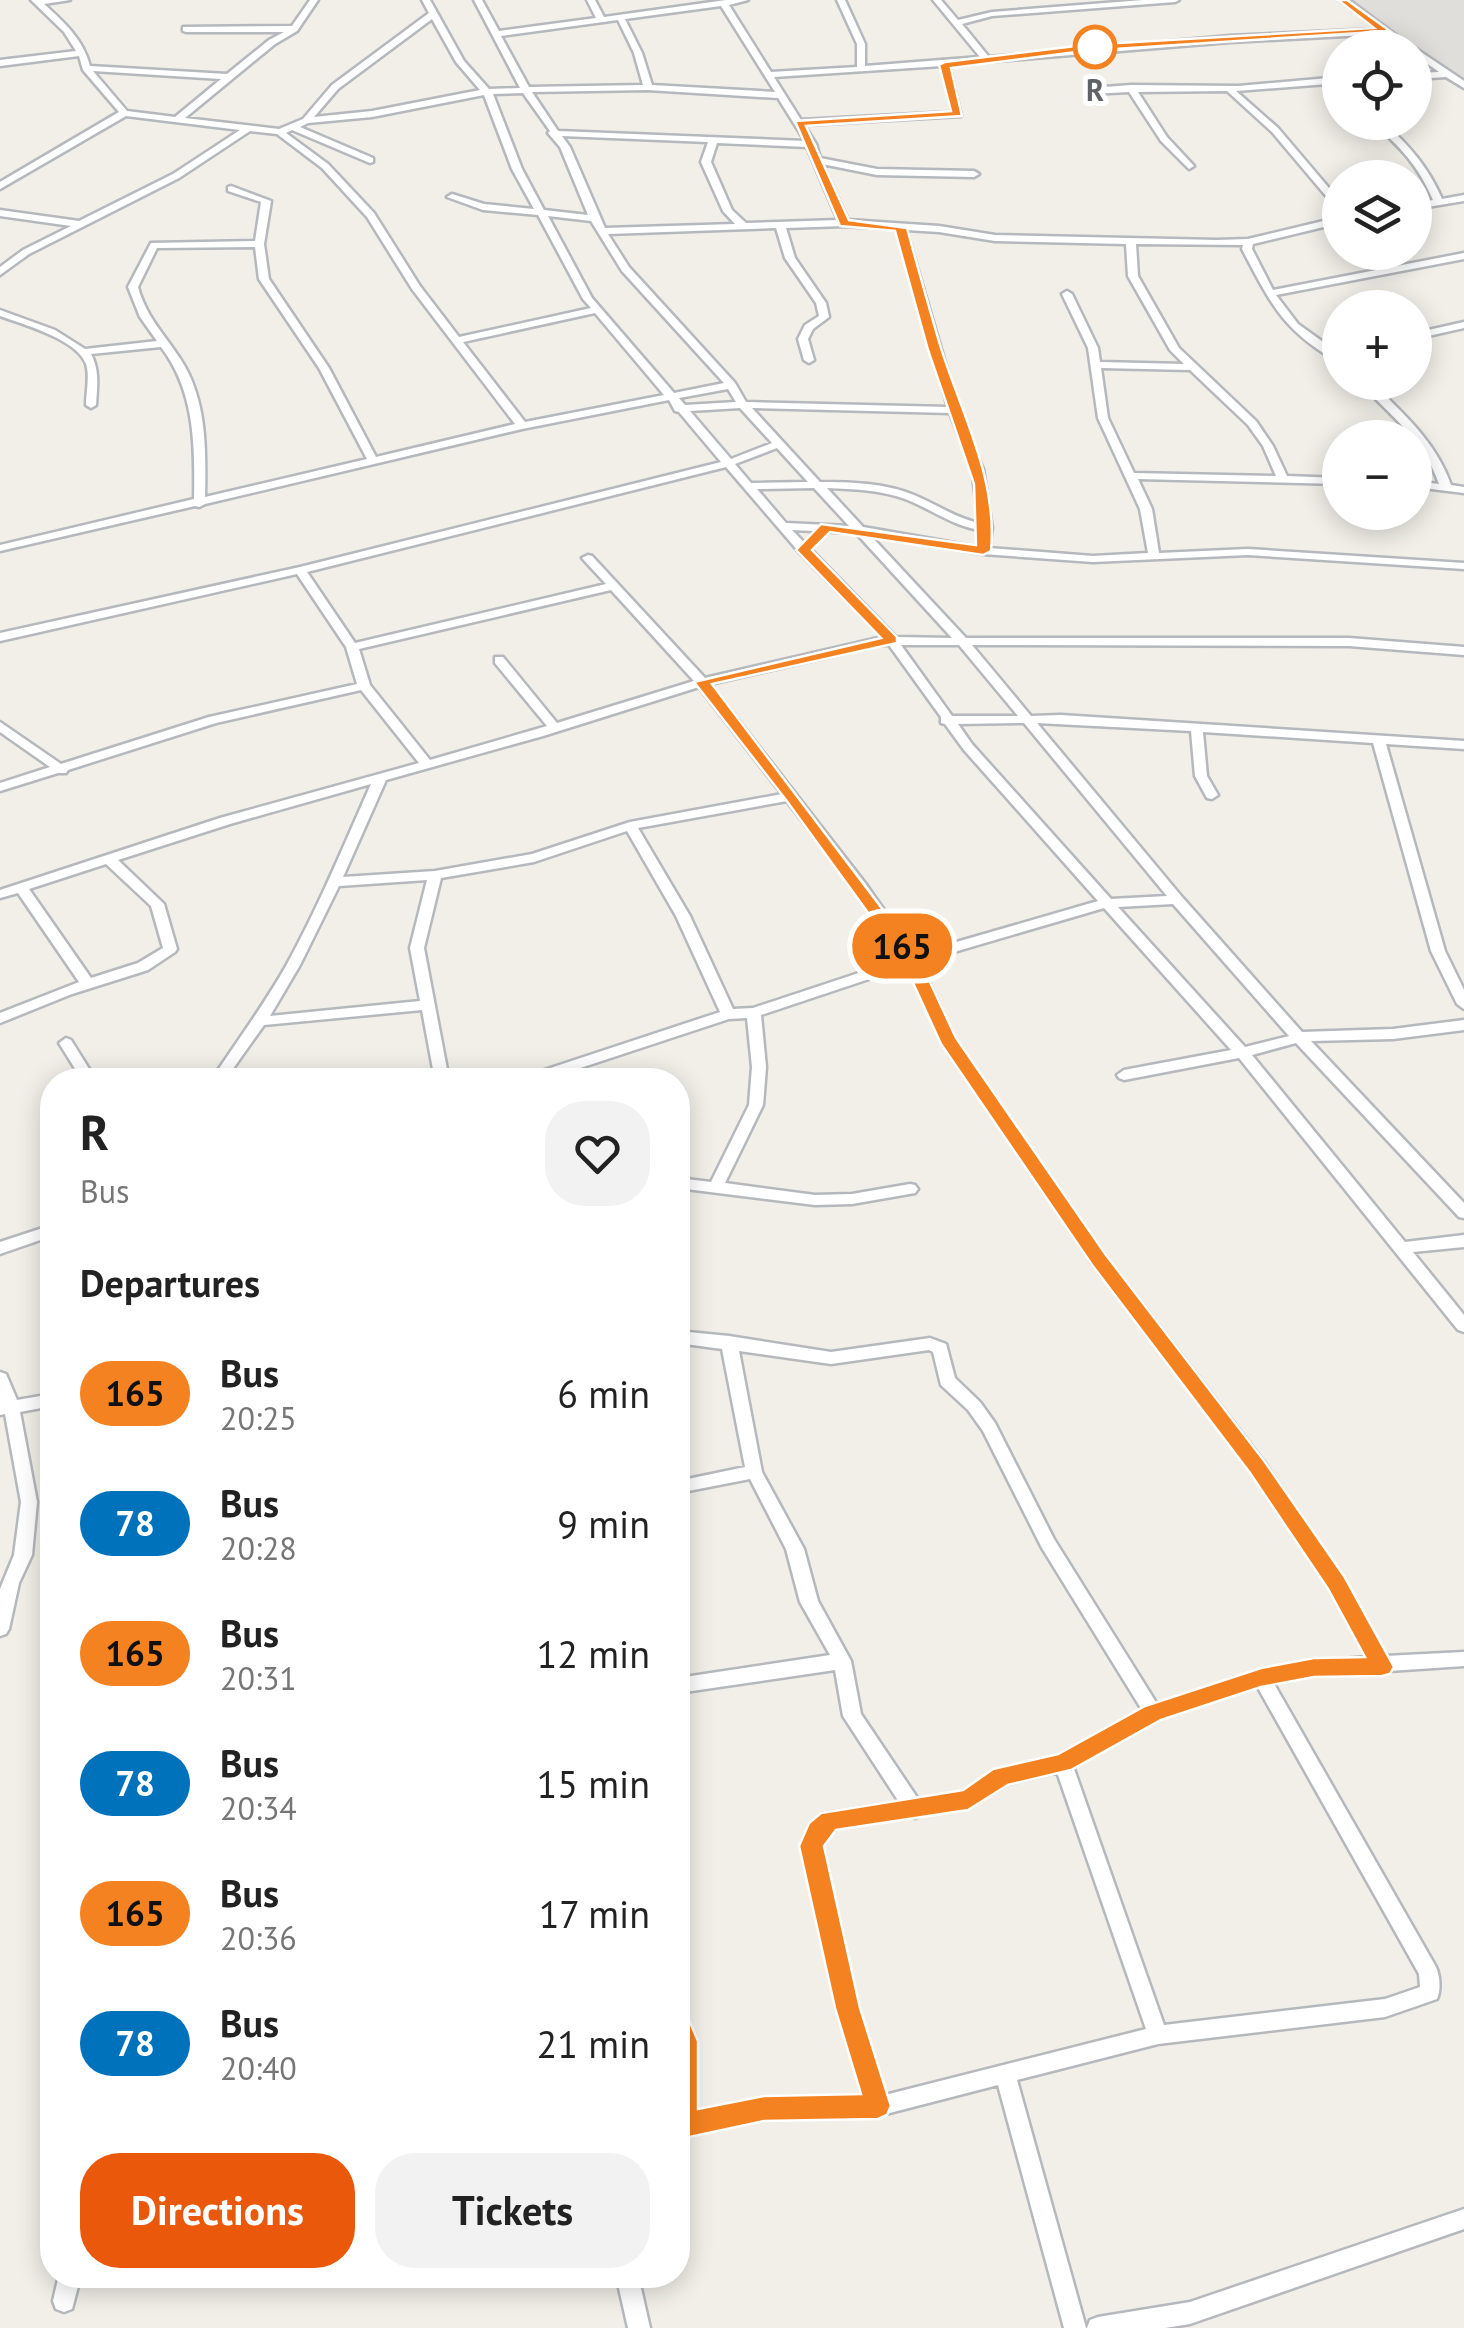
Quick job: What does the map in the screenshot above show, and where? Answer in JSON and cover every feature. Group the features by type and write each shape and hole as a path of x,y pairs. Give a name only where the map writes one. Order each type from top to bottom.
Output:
{"street":[{"path":"36,1 66,0"},
{"path":"178,119 227,76 294,30 314,0"},
{"path":"426,0 460,62 494,104 516,168 596,310 803,550 892,640 945,720 1242,1053 1464,1326"},
{"path":"478,0 526,90 566,147 568,163 594,218 632,278 731,385 743,405 965,644 1178,900 1300,1039 1464,1213"},
{"path":"591,0 601,19"},
{"path":"495,34 744,0"},
{"path":"841,0 861,44 861,70"},
{"path":"937,0 960,22 988,60"},
{"path":"1060,0 1066,10"},
{"path":"960,22 992,14 1175,0"},
{"path":"1344,0 1384,30"},
{"path":"36,1 60,24 82,53 86,68 124,114"},
{"path":"724,2 811,144 844,224"},
{"path":"306,121 335,87 432,14"},
{"path":"620,16 648,87"},
{"path":"186,29 247,26 294,30"},
{"path":"768,74 945,65 1084,48 1322,35"},
{"path":"0,63 82,53"},
{"path":"1432,63 1464,85"},
{"path":"799,123 958,114 945,65"},
{"path":"86,68 227,76"},
{"path":"1432,75 1448,74"},
{"path":"1091,91 1242,90 1322,83"},
{"path":"285,129 306,121 372,114 485,92 648,87 779,95"},
{"path":"1132,88 1164,139 1189,166"},
{"path":"1242,90 1250,111 1303,160 1322,185"},
{"path":"0,186 124,114 285,129 370,160"},
{"path":"0,272 26,252 165,182 250,127"},
{"path":"285,129 371,214 416,287 522,426"},
{"path":"553,133 811,144"},
{"path":"1397,140 1428,177 1440,202"},
{"path":"713,141 706,162 728,210 742,225"},
{"path":"816,160 877,172 974,174"},
{"path":"231,189 266,201 258,244 264,279 324,368 373,461"},
{"path":"452,197 483,207 594,218"},
{"path":"1432,203 1464,198"},
{"path":"0,213 79,224"},
{"path":"780,224 790,258 821,303 824,317 809,328 803,339 809,360"},
{"path":"602,232 844,224 940,229 996,238 1130,244 1248,242 1322,224"},
{"path":"901,228 954,410 981,484 986,528 983,551"},
{"path":"1248,242 1247,249 1272,293 1273,303 1292,324 1322,345"},
{"path":"199,504 201,444 186,380 136,301 134,287 154,246 258,244"},
{"path":"1130,244 1138,286 1163,332 1188,367 1252,423 1268,446 1282,478"},
{"path":"1272,293 1464,256"},
{"path":"1067,294 1097,365 1103,418 1146,508 1154,555"},
{"path":"459,340 596,310"},
{"path":"0,314 50,331 83,352 90,362 91,405"},
{"path":"1432,332 1464,325"},
{"path":"83,352 161,344"},
{"path":"1097,365 1188,367"},
{"path":"0,548 522,426 675,403 731,385"},
{"path":"1382,400 1417,434 1440,465 1445,485"},
{"path":"675,403 954,410"},
{"path":"0,637 300,570 728,463 779,444"},
{"path":"1131,476 1322,480"},
{"path":"1432,485 1464,490"},
{"path":"747,486 896,492 947,518 986,528"},
{"path":"786,526 859,530 983,551 1093,559 1248,552 1464,566"},
{"path":"803,550 826,527"},
{"path":"588,558 702,682 792,796 912,960 948,1040 1099,1260 1258,1468 1336,1583 1382,1667"},
{"path":"300,570 352,648 364,686 428,765"},
{"path":"352,648 613,586"},
{"path":"0,894 225,820 380,779 702,682 892,640 965,644 1349,642 1464,651"},
{"path":"499,660 554,728"},
{"path":"0,787 213,720 364,686"},
{"path":"945,720 1029,718 1464,745"},
{"path":"0,726 62,770"},
{"path":"1197,730 1201,776 1212,795"},
{"path":"1378,741 1438,951 1464,1004"},
{"path":"227,1068 262,1021 338,882 380,779"},
{"path":"338,882 434,874 534,858 630,826 792,796"},
{"path":"630,826 682,916 728,1014"},
{"path":"0,1018 132,970 161,958 170,949 157,904 108,858"},
{"path":"434,874 417,948 440,1068"},
{"path":"21,888 88,983"},
{"path":"564,1068 728,1014 754,1014 912,960 1106,903 1178,900"},
{"path":"262,1021 427,1005"},
{"path":"716,1186 756,1105 759,1067 754,1014"},
{"path":"1124,1075 1300,1039 1394,1034 1464,1024"},
{"path":"66,1043 82,1068"},
{"path":"690,1184 815,1200 910,1189"},
{"path":"0,1248 40,1234"},
{"path":"1403,1248 1464,1241"},
{"path":"690,1339 831,1358 930,1344 940,1348 947,1381 974,1406 989,1427 1048,1543 1153,1713"},
{"path":"729,1342 754,1472 795,1550 808,1602 842,1661 852,1716 915,1810"},
{"path":"0,1378 28,1502 23,1555 10,1583 0,1628"},
{"path":"6,1407 40,1404"},
{"path":"690,1485 754,1472"},
{"path":"878,2106 848,2008 812,1846 818,1831 830,1820 968,1800 1002,1776 1063,1763 1153,1713 1261,1677 1314,1668 1464,1660"},
{"path":"690,1684 842,1661"},
{"path":"690,2124 764,2108 878,2106 1158,2035 1385,2008 1430,1993 1429,1974 1261,1677"},
{"path":"1063,1763 1158,2035"},
{"path":"1005,2075 1075,2328"},
{"path":"1098,2328 1190,2313 1464,2219"},
{"path":"64,2301 67,2288"},
{"path":"630,2288 639,2328"}],"shaded area":[{"path":"1342,0 1464,0 1464,86 1432,64 1432,30 1385,30"}],"bus line":[{"name":"165","path":"690,2124 764,2108 878,2106 848,2008 812,1846 818,1831 830,1820 968,1800 1002,1776 1063,1763 1153,1713 1261,1677 1337,1666 1382,1667 1336,1583 1258,1468 1099,1260 948,1040 912,960 860,886 702,682 892,640 803,550 826,527 983,551 986,528 981,484 967,438 958,424 901,228 844,224 799,123 958,114 945,65 1084,48 1278,34 1385,31 1344,0"}],"place":[{"name":"R","path":"1095,47"}]}
